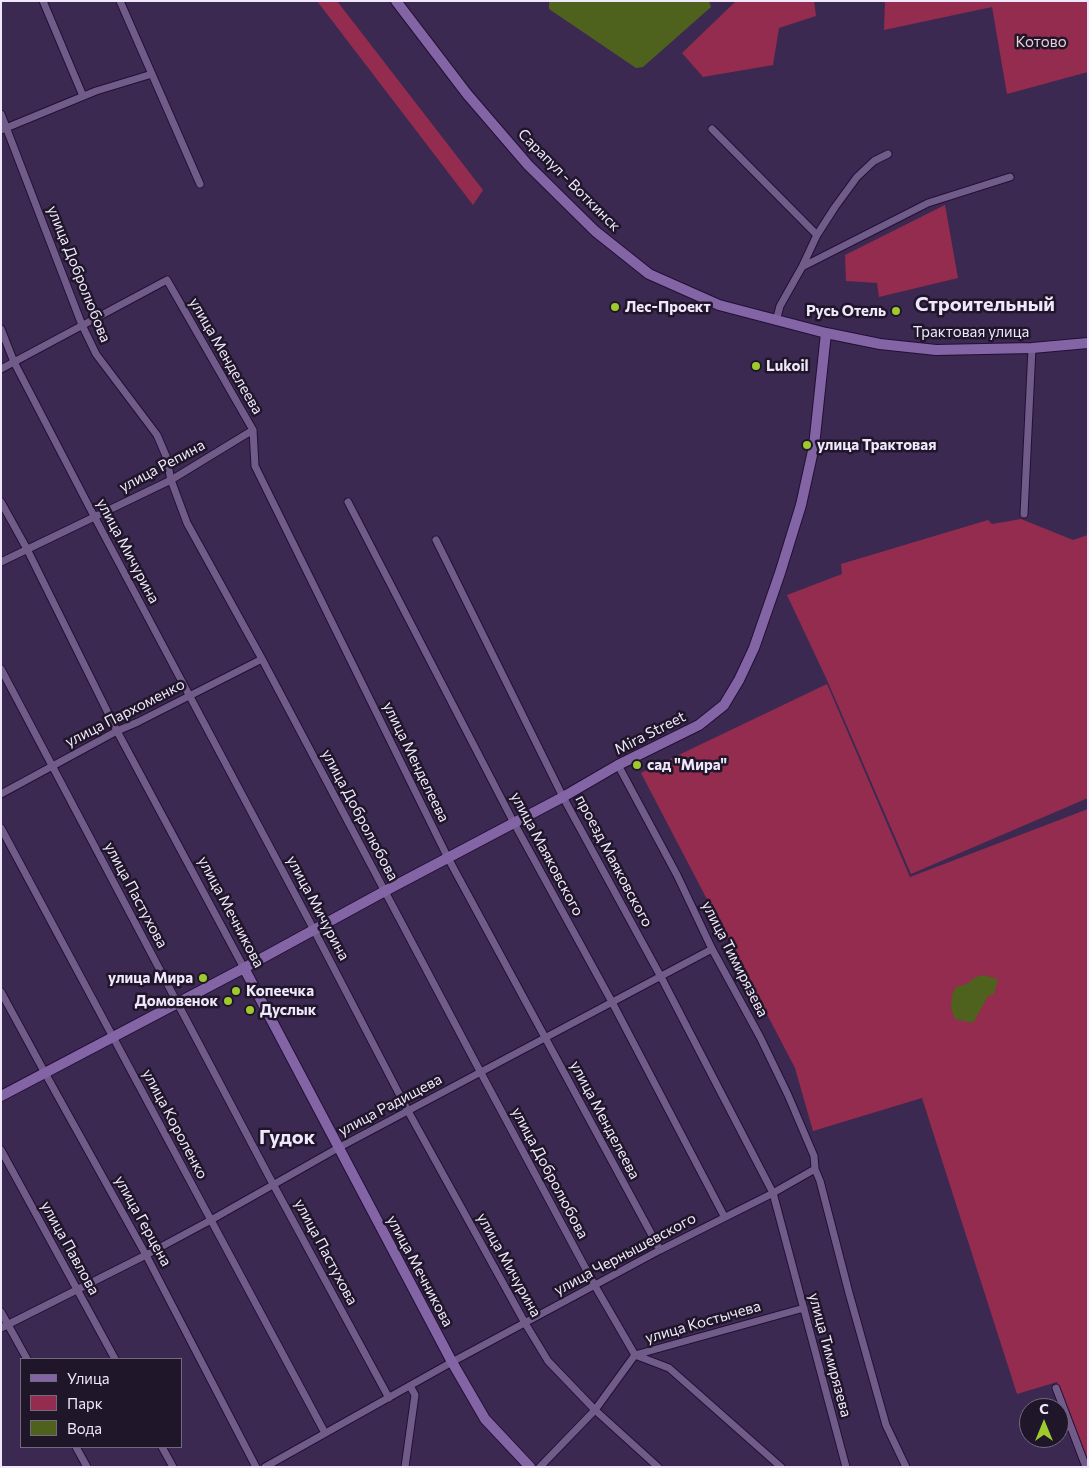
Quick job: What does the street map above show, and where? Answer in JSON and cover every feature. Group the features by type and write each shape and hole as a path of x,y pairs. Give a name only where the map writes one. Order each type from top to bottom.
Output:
{"main road":[{"name":"Сарапул - Воткинск","path":"396,1 467,94 528,165 595,230 649,274 719,305 826,333"},
{"name":"Трактовая улица","path":"826,333 880,344 936,350 1032,348 1088,343"},
{"name":"Mira Street","path":"244,968 384,891 563,797 618,765 699,725 724,705 739,680 754,648 801,505 814,446 826,333"},
{"path":"1,1096 244,968"},
{"name":"улица Мечникова","path":"244,968 452,1362 485,1419 530,1467"}],"street":[{"path":"43,1 83,96"},
{"path":"120,1 200,184"},
{"path":"4,129 83,96 152,74"},
{"name":"улица Добролюбова","path":"1,114 4,129 82,325 96,354 157,435 166,456 171,480 187,523 262,659 480,1073 595,1286 635,1355"},
{"path":"712,129 817,235"},
{"path":"776,321 780,306 817,235 835,207 857,177 874,161 888,154"},
{"path":"802,267 928,203 1010,177"},
{"name":"улица Менделеева","path":"82,325 167,280 253,430 255,466 448,858 660,1250"},
{"path":"1,369 82,325"},
{"name":"улица Мичурина","path":"1,329 14,362 94,516 408,1110 525,1323 548,1361 595,1410 658,1467"},
{"path":"1024,514 1032,348"},
{"name":"улица Репина","path":"1,562 171,480 253,430"},
{"name":"улица Мечникова","path":"1,502 27,549 117,731 244,968"},
{"name":"улица Маяковского","path":"348,502 514,822 612,1002 724,1216"},
{"name":"проезд Маяковского","path":"436,540 563,797 773,1193"},
{"name":"улица Пархоменко","path":"1,794 117,731 262,659"},
{"name":"улица Пастухова","path":"1,669 273,1184 389,1398"},
{"name":"улица Тимирязева","path":"618,765 676,875 712,949 760,1036 814,1156 815,1169 820,1181 886,1425 906,1467"},
{"name":"улица Короленко","path":"1,828 325,1433"},
{"name":"улица Радищева","path":"5,1326 146,1255 408,1110 712,949"},
{"name":"улица Герцена","path":"1,992 146,1255 256,1467"},
{"name":"улица Павлова","path":"1,1150 114,1358"},
{"name":"улица Чернышевского","path":"265,1467 452,1362 815,1169"},
{"name":"улица Тимирязева","path":"773,1193 846,1467"},
{"name":"улица Костычева","path":"540,1467 595,1410 635,1355 804,1308"},
{"path":"1,1312 5,1326 26,1358"},
{"path":"635,1355 669,1368 781,1467"},
{"path":"405,1467 415,1395 410,1386"},
{"path":"1056,1388 1086,1467"},
{"path":"77,1448 87,1467"},
{"path":"163,1448 173,1467"}],"green space":[{"path":"317,1 337,1 483,190 473,205"},
{"path":"736,1 814,1 816,16 779,28 773,65 703,77 682,53"},
{"name":"Котово","path":"885,1 1087,1 1088,72 1007,94 992,7 884,30"},
{"path":"945,205 958,278 879,297 877,283 846,281 845,255"},
{"path":"1021,519 1073,540 1088,535 1088,798 911,874 827,680 787,595 842,574 841,564 988,520 992,524"},
{"path":"827,684 910,877 1088,809 1088,1467 1085,1467 1069,1418 1069,1398 1062,1398 1057,1382 1017,1394 922,1098 813,1131 795,1068 641,773"}],"water":[{"path":"549,1 709,1 711,7 643,67 636,68 549,9"},
{"path":"982,975 998,979 994,994 988,996 973,1023 955,1019 951,1008 952,995 956,987 967,984 974,978"}],"place":[{"name":"Лес-Проект","path":"615,307"},
{"name":"Русь Отель","path":"896,311"},
{"name":"Lukoil","path":"756,366"},
{"name":"улица Трактовая","path":"807,445"},
{"name":"сад \"Мира\"","path":"637,765"},
{"name":"улица Мира","path":"203,978"},
{"name":"Копеечка","path":"236,991"},
{"name":"Домовенок","path":"228,1001"},
{"name":"Дуслык","path":"250,1010"}],"district":[{"name":"Строительный","path":"985,304"},
{"name":"Гудок","path":"287,1137"}]}
